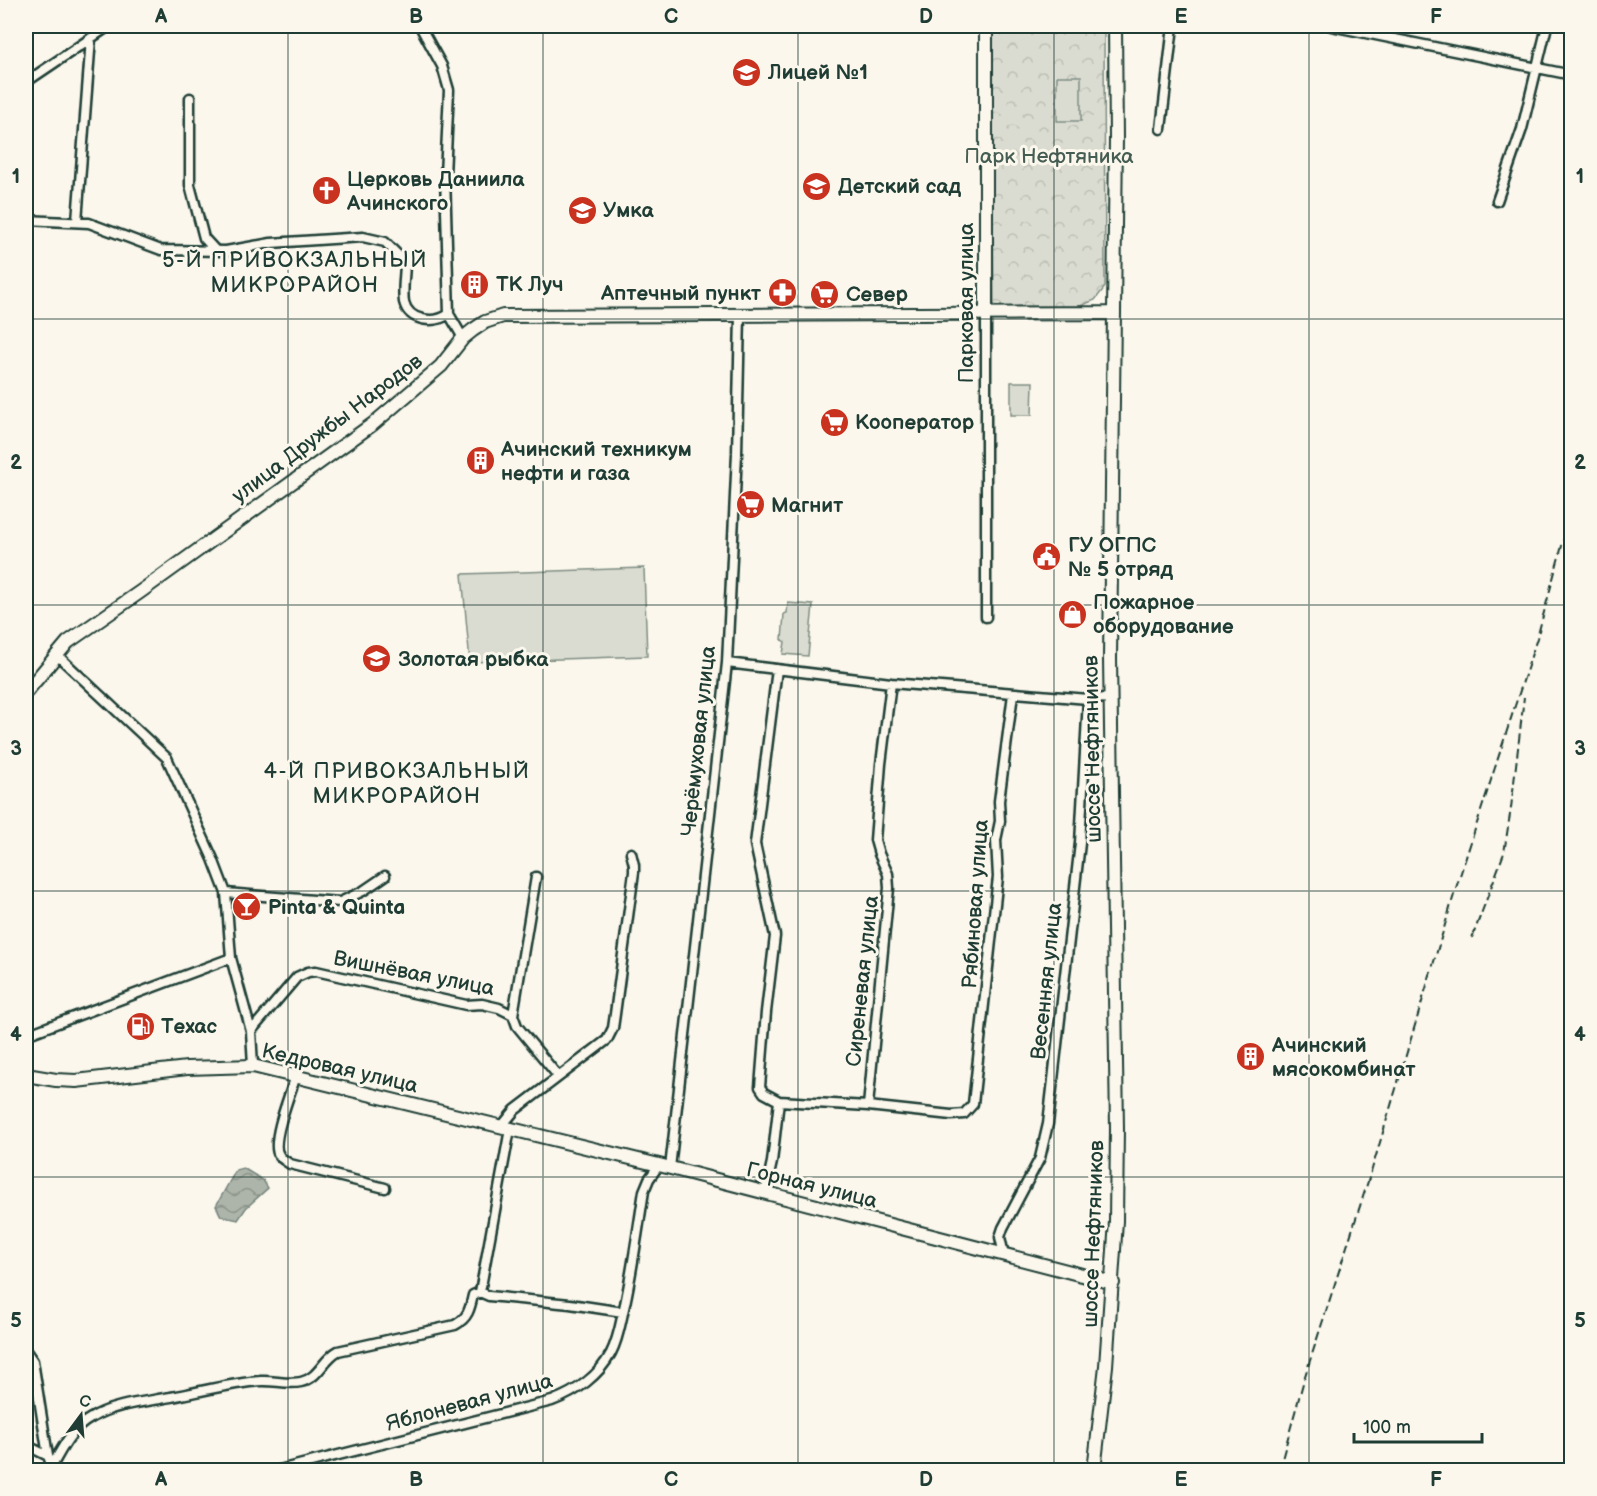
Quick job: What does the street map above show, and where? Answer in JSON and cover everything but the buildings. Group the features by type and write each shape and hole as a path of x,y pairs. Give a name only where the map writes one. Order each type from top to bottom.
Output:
{"street":[{"path":"26,82 109,26"},
{"path":"420,26 442,66 449,90 445,175 449,314 463,338"},
{"name":"Парковая улица","path":"986,26 986,617"},
{"name":"шоссе Нефтяников","path":"1094,1470 1113,1283 1117,1128 1111,698 1115,26"},
{"path":"1161,129 1173,26"},
{"path":"1331,26 1572,75"},
{"path":"1497,201 1522,129 1547,26"},
{"path":"77,221 91,38"},
{"path":"190,98 190,185 204,238 215,250"},
{"path":"26,220 77,221 100,226 160,250 233,251 271,243 350,237 385,242 405,262 404,301 411,313 418,318 434,321 449,314"},
{"name":"улица Дружбы Народов","path":"26,692 68,642 141,592 372,424 441,366 463,338 485,322 503,316 1114,313"},
{"name":"Черёмуховая улица","path":"623,1311 632,1273 644,1191 649,1179 664,1167 727,663 737,453 740,315"},
{"path":"57,654 167,758 226,893 231,958 251,1031 253,1066"},
{"path":"727,663 891,683 1013,694 1088,699 1111,698"},
{"path":"777,669 755,844 775,936 760,1080 761,1090 764,1094 779,1101 868,1106"},
{"name":"Сиреневая улица","path":"868,1106 889,888 888,874 879,854 876,840 881,764 891,683"},
{"name":"Рябиновая улица","path":"868,1106 951,1115 964,1114 975,1098 998,877 996,840 999,801 1013,694"},
{"name":"Весенняя улица","path":"1004,1255 1000,1237 1003,1228 1043,1152 1048,1124 1080,843 1088,699"},
{"path":"480,1292 506,1128 515,1110 607,1040 613,1028 634,872 631,854"},
{"path":"226,893 340,902 363,891 385,876"},
{"path":"513,1015 536,877"},
{"path":"26,1035 231,958"},
{"name":"Вишнёвая улица","path":"251,1031 297,977 316,971 466,1005 482,1004 499,1008 513,1015 517,1026 558,1076"},
{"name":"Кедровая улица","path":"26,1075 76,1081 188,1068 253,1066 506,1128"},
{"path":"296,1076 277,1137 279,1156 290,1164 386,1188"},
{"path":"765,1192 772,1162 779,1101"},
{"name":"Горная улица","path":"506,1128 765,1192 1113,1283"},
{"path":"53,1468 68,1436 92,1418 116,1408 262,1381 288,1384 304,1382 317,1374 326,1360 338,1351 455,1325 464,1321 473,1295 480,1292 489,1296 623,1311"},
{"name":"Яблоневая улица","path":"279,1470 565,1396 583,1384 604,1364 612,1352 619,1333 623,1311"},
{"path":"26,1352 33,1361 48,1456 53,1468"},
{"path":"26,1445 48,1456"}],"green space":[{"name":"Парк Нефтяника","path":"991,26 1104,26 1105,287 1095,300 1078,307 994,307"},
{"path":"1057,76 1081,76 1081,121 1057,121"},
{"path":"1011,382 1033,382 1032,415 1011,415"},
{"path":"644,568 647,656 470,662 462,574"},
{"path":"788,603 813,605 808,656 783,654 784,614 787,613"}],"water":[{"path":"243,1168 263,1180 268,1188 246,1208 238,1220 221,1216 216,1206 236,1170"}],"railway":[{"path":"1279,1470 1305,1376 1372,1169 1456,888 1537,638 1566,531 1572,526"},
{"path":"1472,938 1504,853 1524,697"}],"place":[{"name":"Лицей №1","path":"747,72"},
{"name":"Детский сад","path":"817,186"},
{"name":"Церковь Даниила Ачинского","path":"326,191"},
{"name":"Умка","path":"582,210"},
{"name":"ТК Луч","path":"475,284"},
{"name":"Аптечный пункт","path":"782,293"},
{"name":"Север","path":"825,294"},
{"name":"Кооператор","path":"834,422"},
{"name":"Ачинский техникум нефти и газа","path":"480,461"},
{"name":"Магнит","path":"750,505"},
{"name":"ГУ ОГПС № 5 отряд","path":"1047,557"},
{"name":"Пожарное оборудование","path":"1072,614"},
{"name":"Золотая рыбка","path":"377,659"},
{"name":"Pinta & Quinta","path":"247,907"},
{"name":"Техас","path":"140,1026"},
{"name":"Ачинский мясокомбинат","path":"1251,1057"}],"district":[{"name":"5-Й ПРИВОКЗАЛЬНЫЙ МИКРОРАЙОН","path":"295,272"},
{"name":"4-Й ПРИВОКЗАЛЬНЫЙ МИКРОРАЙОН","path":"397,782"}]}
